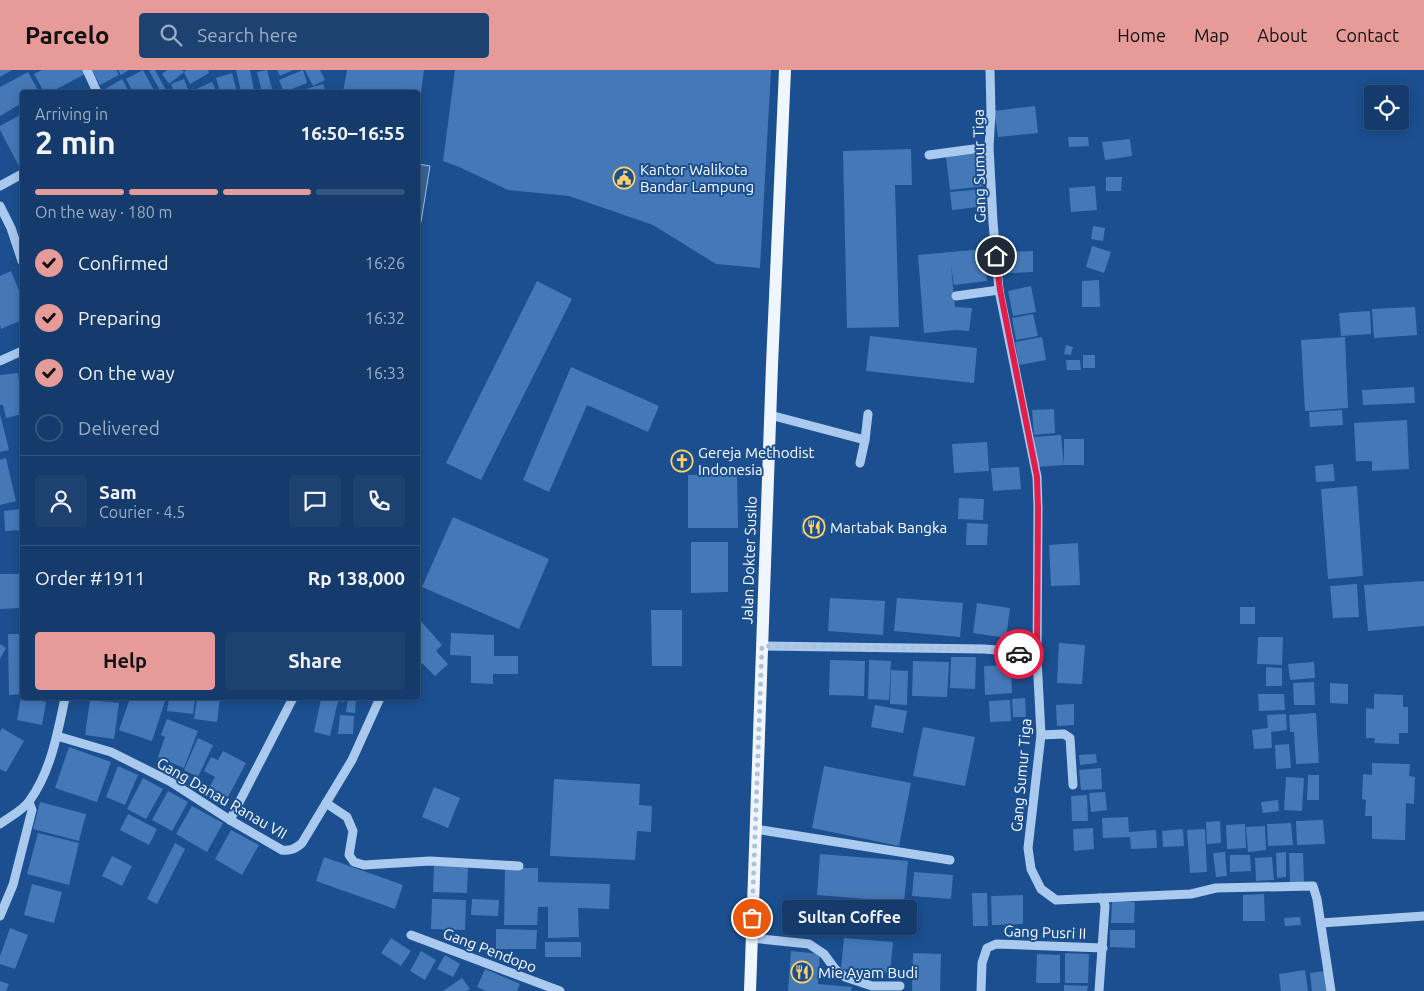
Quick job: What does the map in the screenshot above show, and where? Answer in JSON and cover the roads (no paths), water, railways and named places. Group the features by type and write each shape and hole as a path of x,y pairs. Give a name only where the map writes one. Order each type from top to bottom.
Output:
{"main road":[{"name":"Jalan Dokter Susilo","path":"750,991 770,414 785,70"}],"street":[{"path":"87,70 96,90"},
{"name":"Gang Sumur Tiga","path":"990,70 990,147 993,222 1000,290 1037,477 1037,658 1041,735 1028,848 1031,869 1041,889 1056,900 1192,894 1216,888 1312,886 1317,899 1321,924"},
{"path":"929,155 990,147"},
{"path":"0,186 20,175"},
{"path":"0,206 11,228 20,255"},
{"path":"956,296 1000,290"},
{"path":"0,361 20,352"},
{"path":"770,414 865,440"},
{"path":"860,463 868,414"},
{"path":"762,646 984,649 1009,651 1037,658"},
{"path":"0,824 30,802 42,781 65,700"},
{"path":"230,820 292,700"},
{"name":"Gang Danau Ranau VII","path":"56,736 111,752 171,782 230,820 282,850 288,851 302,843 352,760 379,700"},
{"path":"1041,735 1064,734 1070,738 1073,784"},
{"path":"0,916 15,876 32,810 30,802"},
{"path":"326,803 347,817 353,831 348,855 354,862 364,864 430,861 519,866"},
{"path":"755,829 950,860"},
{"path":"1100,898 1104,900 1106,906 1103,948"},
{"path":"1331,991 1321,924 1424,916"},
{"name":"Gang Pendopo","path":"411,935 560,991"},
{"path":"751,938 809,944 824,954 835,969 845,977 872,986 900,986"},
{"name":"Gang Pusri II","path":"981,991 982,963 987,948 996,944 1103,948 1099,991"}],"water":[{"path":"420,164 430,166 420,222"}],"place":[{"name":"Kantor Walikota Bandar Lampung","path":"624,178"},
{"name":"Gereja Methodist Indonesia","path":"682,461"},
{"name":"Martabak Bangka","path":"814,527"},
{"name":"Sultan Coffee","path":"752,918"},
{"name":"Mie Ayam Budi","path":"802,972"}]}
